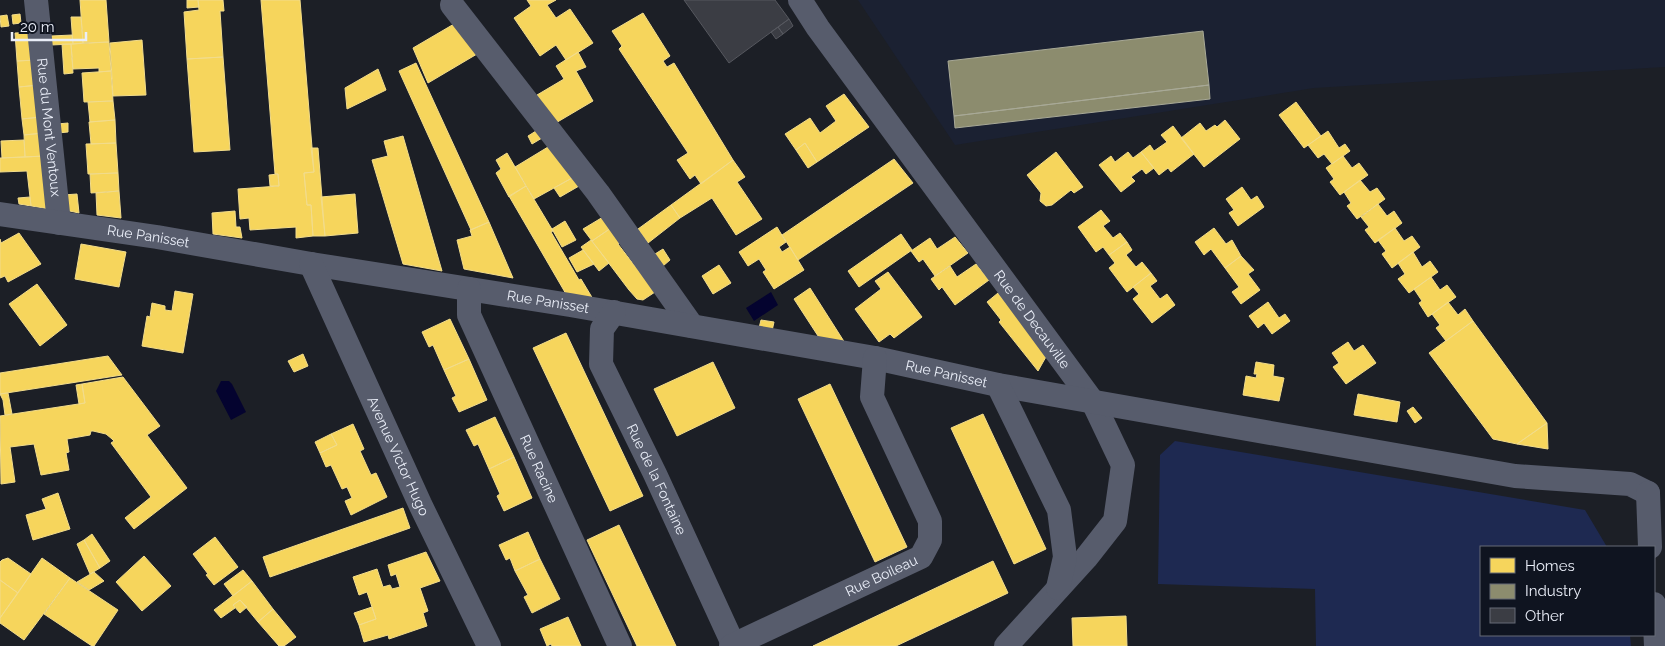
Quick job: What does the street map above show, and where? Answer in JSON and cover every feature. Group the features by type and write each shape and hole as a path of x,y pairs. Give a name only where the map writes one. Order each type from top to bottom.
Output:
{"street":[{"name":"Rue du Mont Ventoux","path":"36,0 58,223"},
{"name":"Rue de Decauville","path":"800,0 818,28 1093,402 1123,465 1115,521 1086,558 1006,646"},
{"path":"452,6 598,193 692,326"},
{"name":"Rue Panisset","path":"0,214 157,237 311,264 614,312 875,358 998,385 1515,476 1630,484 1656,488"},
{"name":"Avenue Victor Hugo","path":"311,264 420,504 489,646"},
{"name":"Rue Racine","path":"469,289 469,315 620,646"},
{"name":"Rue de la Fontaine","path":"614,312 602,328 601,364 659,483 733,646"},
{"name":"Rue Boileau","path":"733,646 921,557 930,540 930,521 872,397 875,358"},
{"path":"998,385 1059,510 1065,557 1058,588"},
{"path":"1650,546 1656,488"},
{"path":"1655,625 1656,646"}],"shaded area":[{"path":"858,0 1665,0 1665,67 1314,88 955,145"},
{"path":"771,292 778,305 754,321 746,308"},
{"path":"221,381 229,381 232,384 246,412 231,420 216,391"},
{"path":"1175,441 1585,510 1606,546 1480,546 1480,636 1630,636 1631,646 1316,646 1315,589 1158,584 1160,455"}],"building: Homes":[{"path":"80,0 106,0 109,42 83,43"},
{"path":"187,0 198,0 199,7 187,8"},
{"path":"198,0 223,0 224,11 220,11 223,57 187,59 184,12 199,10"},
{"path":"261,0 300,0 314,172 304,173 307,205 311,205 313,236 296,238 296,227 250,230 249,218 240,219 238,189 279,186 278,174 275,174"},
{"path":"527,0 556,0 547,5 556,18 570,9 593,43 566,60 556,45 540,56 514,18 531,6"},
{"path":"643,13 670,56 663,61 667,67 674,63 733,160 701,184 695,175 690,179 677,160 688,153 619,49 622,46 612,31"},
{"path":"20,14 21,23 13,24 12,15"},
{"path":"7,15 9,26 1,27 0,16"},
{"path":"71,17 81,17 83,43 73,44"},
{"path":"454,24 477,54 428,83 413,48"},
{"path":"35,32 36,60 17,61 15,33"},
{"path":"72,35 73,44 51,45 51,36"},
{"path":"142,40 146,95 113,96 110,43"},
{"path":"109,42 111,71 99,72 99,68 73,69 71,44"},
{"path":"62,44 71,44 73,73 64,74"},
{"path":"578,52 586,67 576,71 593,101 554,124 537,95 564,79 556,66"},
{"path":"223,57 230,150 194,152 187,59"},
{"path":"36,60 39,85 19,87 17,61"},
{"path":"416,63 489,222 471,230 399,71"},
{"path":"378,69 386,90 347,109 345,88"},
{"path":"111,71 113,101 84,102 82,73"},
{"path":"39,85 41,117 22,119 19,87"},
{"path":"844,94 869,127 817,162 805,143 796,150 785,134 810,118 820,133 836,121 826,106"},
{"path":"113,101 115,120 90,122 88,102"},
{"path":"1296,102 1321,136 1304,148 1279,115"},
{"path":"41,117 43,133 24,135 22,119"},
{"path":"115,120 116,143 91,144 89,122"},
{"path":"1225,120 1240,139 1204,167 1181,138 1200,123 1206,131 1215,125 1217,127"},
{"path":"68,123 68,132 58,133 57,124"},
{"path":"1173,126 1194,154 1171,172 1168,168 1159,175 1141,152 1150,145 1154,151 1167,142 1161,135"},
{"path":"536,131 542,138 532,144 528,136"},
{"path":"1328,131 1339,148 1345,144 1350,151 1332,164 1324,154 1318,158 1308,145"},
{"path":"43,133 45,156 25,157 24,135"},
{"path":"403,136 442,271 403,264 372,160 388,156 384,141"},
{"path":"24,140 25,157 2,158 1,141"},
{"path":"116,143 118,173 88,174 86,144"},
{"path":"805,143 817,162 808,168 796,150"},
{"path":"548,147 572,178 534,199 515,167"},
{"path":"311,148 318,148 325,236 313,236 311,205 307,205 304,173 314,172"},
{"path":"1056,152 1083,187 1074,193 1071,190 1052,205 1046,206 1040,201 1041,193 1027,175"},
{"path":"1128,152 1133,158 1141,152 1154,168 1146,174 1142,169 1131,177 1135,181 1121,192 1099,165 1111,156 1115,162"},
{"path":"507,153 526,186 509,197 496,173 501,169 496,160"},
{"path":"45,156 49,209 31,206 27,171 0,172 0,158"},
{"path":"1343,156 1352,168 1359,163 1368,175 1340,195 1330,182 1334,179 1326,168"},
{"path":"894,159 913,183 798,260 782,235"},
{"path":"733,160 745,177 737,182 762,219 736,235 712,198 680,218 671,205"},
{"path":"118,173 119,191 91,193 90,174"},
{"path":"278,174 279,186 270,186 269,175"},
{"path":"572,178 579,186 560,197 554,188"},
{"path":"1360,180 1370,192 1377,188 1385,199 1357,219 1347,206 1351,203 1344,192"},
{"path":"526,186 579,280 581,279 593,299 566,294 509,196"},
{"path":"1242,187 1251,200 1257,196 1264,207 1238,226 1229,213 1234,210 1226,199"},
{"path":"119,191 121,218 97,215 96,193"},
{"path":"77,194 79,213 65,210 63,195"},
{"path":"355,194 358,233 325,236 321,197"},
{"path":"30,197 31,206 19,204 18,198"},
{"path":"1378,204 1387,216 1394,211 1402,223 1375,243 1365,230 1369,227 1361,217"},
{"path":"671,205 680,218 648,243 638,229"},
{"path":"1101,210 1110,221 1103,226 1113,238 1120,233 1127,242 1109,255 1103,247 1096,252 1078,227"},
{"path":"235,211 236,227 240,227 242,238 213,234 212,213"},
{"path":"603,217 611,228 592,241 583,229"},
{"path":"565,221 576,240 562,247 552,229"},
{"path":"489,222 513,278 464,269 457,240 472,236 470,230"},
{"path":"777,227 786,242 779,247 782,252 790,247 804,270 774,289 763,272 766,270 759,259 748,266 739,252"},
{"path":"611,228 621,242 618,244 655,292 643,300 637,299 629,290 592,241"},
{"path":"1214,228 1226,244 1232,240 1241,256 1225,268 1211,249 1204,255 1195,242"},
{"path":"1395,228 1404,241 1412,236 1420,247 1392,268 1382,254 1386,251 1378,240"},
{"path":"19,233 41,264 8,282 5,276 0,278 0,239 1,243"},
{"path":"901,234 912,250 859,287 848,271"},
{"path":"955,237 968,253 935,276 923,259 919,262 911,251 930,238 937,249"},
{"path":"591,240 609,263 599,271 581,247"},
{"path":"1127,242 1132,250 1126,255 1136,267 1142,262 1151,273 1127,292 1109,268 1115,263 1109,255"},
{"path":"81,244 126,252 119,287 75,279"},
{"path":"663,249 670,260 663,266 655,254"},
{"path":"583,250 594,264 577,272 569,258"},
{"path":"1413,252 1422,267 1430,261 1438,272 1409,293 1398,279 1405,274 1398,263"},
{"path":"1241,256 1254,270 1248,274 1260,290 1241,304 1232,292 1239,287 1225,268"},
{"path":"976,264 989,280 955,305 942,287 939,290 931,279 950,266 957,277"},
{"path":"719,265 731,283 713,294 702,276"},
{"path":"888,272 922,317 894,338 890,334 879,342 855,309 881,289 875,281"},
{"path":"1151,273 1157,281 1150,286 1160,299 1167,294 1175,305 1152,323 1133,299 1139,294 1133,287"},
{"path":"1431,277 1440,290 1447,285 1456,297 1428,317 1419,303 1422,301 1414,289"},
{"path":"37,284 67,325 40,346 9,304"},
{"path":"810,288 845,343 820,339 794,299"},
{"path":"175,291 193,294 183,353 142,346 147,316 150,317 152,303 165,306 165,310 172,311"},
{"path":"998,293 1047,355 1038,371 999,322 1001,320 987,302"},
{"path":"1268,302 1279,318 1285,314 1290,321 1272,334 1264,323 1258,328 1249,316"},
{"path":"1448,302 1458,315 1465,309 1473,321 1446,341 1436,328 1440,325 1432,314"},
{"path":"450,319 469,359 444,370 433,345 429,347 422,332"},
{"path":"761,320 774,322 772,331 759,328"},
{"path":"1473,321 1547,423 1517,444 1493,439 1429,353"},
{"path":"566,333 643,496 610,511 533,348"},
{"path":"1348,342 1354,351 1363,345 1376,363 1346,384 1333,367 1339,363 1332,353"},
{"path":"303,354 308,366 294,372 288,361"},
{"path":"108,356 122,375 0,394 0,373"},
{"path":"469,359 487,400 459,412 452,398 456,396 444,370"},
{"path":"713,362 735,408 677,436 654,389"},
{"path":"1256,362 1274,365 1273,376 1284,378 1279,401 1243,395 1246,376 1256,378 1257,374 1254,374"},
{"path":"123,377 160,426 147,435 187,488 134,529 125,518 151,497 111,443 114,441 106,434 93,431 91,431 90,435 67,439 69,452 66,453 69,470 41,475 34,444 10,447 15,482 1,484 0,416 85,403 82,384"},
{"path":"82,384 85,403 79,404 76,385"},
{"path":"830,384 907,547 875,562 798,399"},
{"path":"8,393 12,414 5,415 3,400 0,394"},
{"path":"1358,394 1400,402 1397,422 1354,415"},
{"path":"1413,407 1422,418 1415,423 1407,411"},
{"path":"983,414 1046,549 1014,564 951,428"},
{"path":"495,417 514,457 489,469 478,444 474,446 466,430"},
{"path":"1547,423 1548,449 1517,444"},
{"path":"353,424 364,449 360,451 371,475 376,473 387,497 351,515 345,501 352,498 347,487 342,489 331,465 326,467 320,453 337,445 331,434"},
{"path":"331,434 337,445 320,453 315,442"},
{"path":"514,457 532,498 504,511 497,496 500,494 489,469"},
{"path":"58,493 70,529 33,540 26,515 46,509 42,499"},
{"path":"403,508 410,528 270,577 263,557"},
{"path":"619,525 676,646 637,646 587,540"},
{"path":"528,532 540,559 515,571 510,558 506,560 499,545"},
{"path":"92,534 110,561 100,568 84,540"},
{"path":"215,537 238,567 214,585 193,554"},
{"path":"84,540 100,568 90,574 77,544"},
{"path":"426,552 440,581 420,588 428,611 423,613 427,626 389,639 388,635 364,642 359,625 376,619 367,592 359,595 353,577 377,569 383,587 390,585 392,589 400,587 396,574 391,576 388,565"},
{"path":"144,556 171,586 142,611 116,582"},
{"path":"8,558 31,574 18,593 0,580 0,562"},
{"path":"42,558 70,578 24,640 0,623 0,618"},
{"path":"540,559 560,599 532,613 524,597 528,595 515,571"},
{"path":"993,561 1008,593 896,646 813,646"},
{"path":"243,570 252,581 233,596 224,584"},
{"path":"94,572 104,581 89,590 77,582"},
{"path":"70,578 118,610 94,646 44,614"},
{"path":"0,580 18,593 0,618"},
{"path":"252,581 273,609 258,622 240,600 233,605 235,608 221,618 214,610"},
{"path":"240,600 247,607 240,613 233,605"},
{"path":"372,607 376,619 359,625 354,613"},
{"path":"273,609 296,637 284,646 279,646 258,622"},
{"path":"1126,616 1127,646 1073,646 1072,618"},
{"path":"568,617 581,646 552,646 551,644 547,646 540,629"}],"building: Industry":[{"path":"1203,31 1209,85 954,116 948,61"},
{"path":"1209,85 1210,99 955,128 954,116"}],"building: Other":[{"path":"684,0 775,0 789,19 729,63"},
{"path":"789,19 793,26 783,34 778,27"},
{"path":"778,27 783,34 776,39 771,32"}]}
